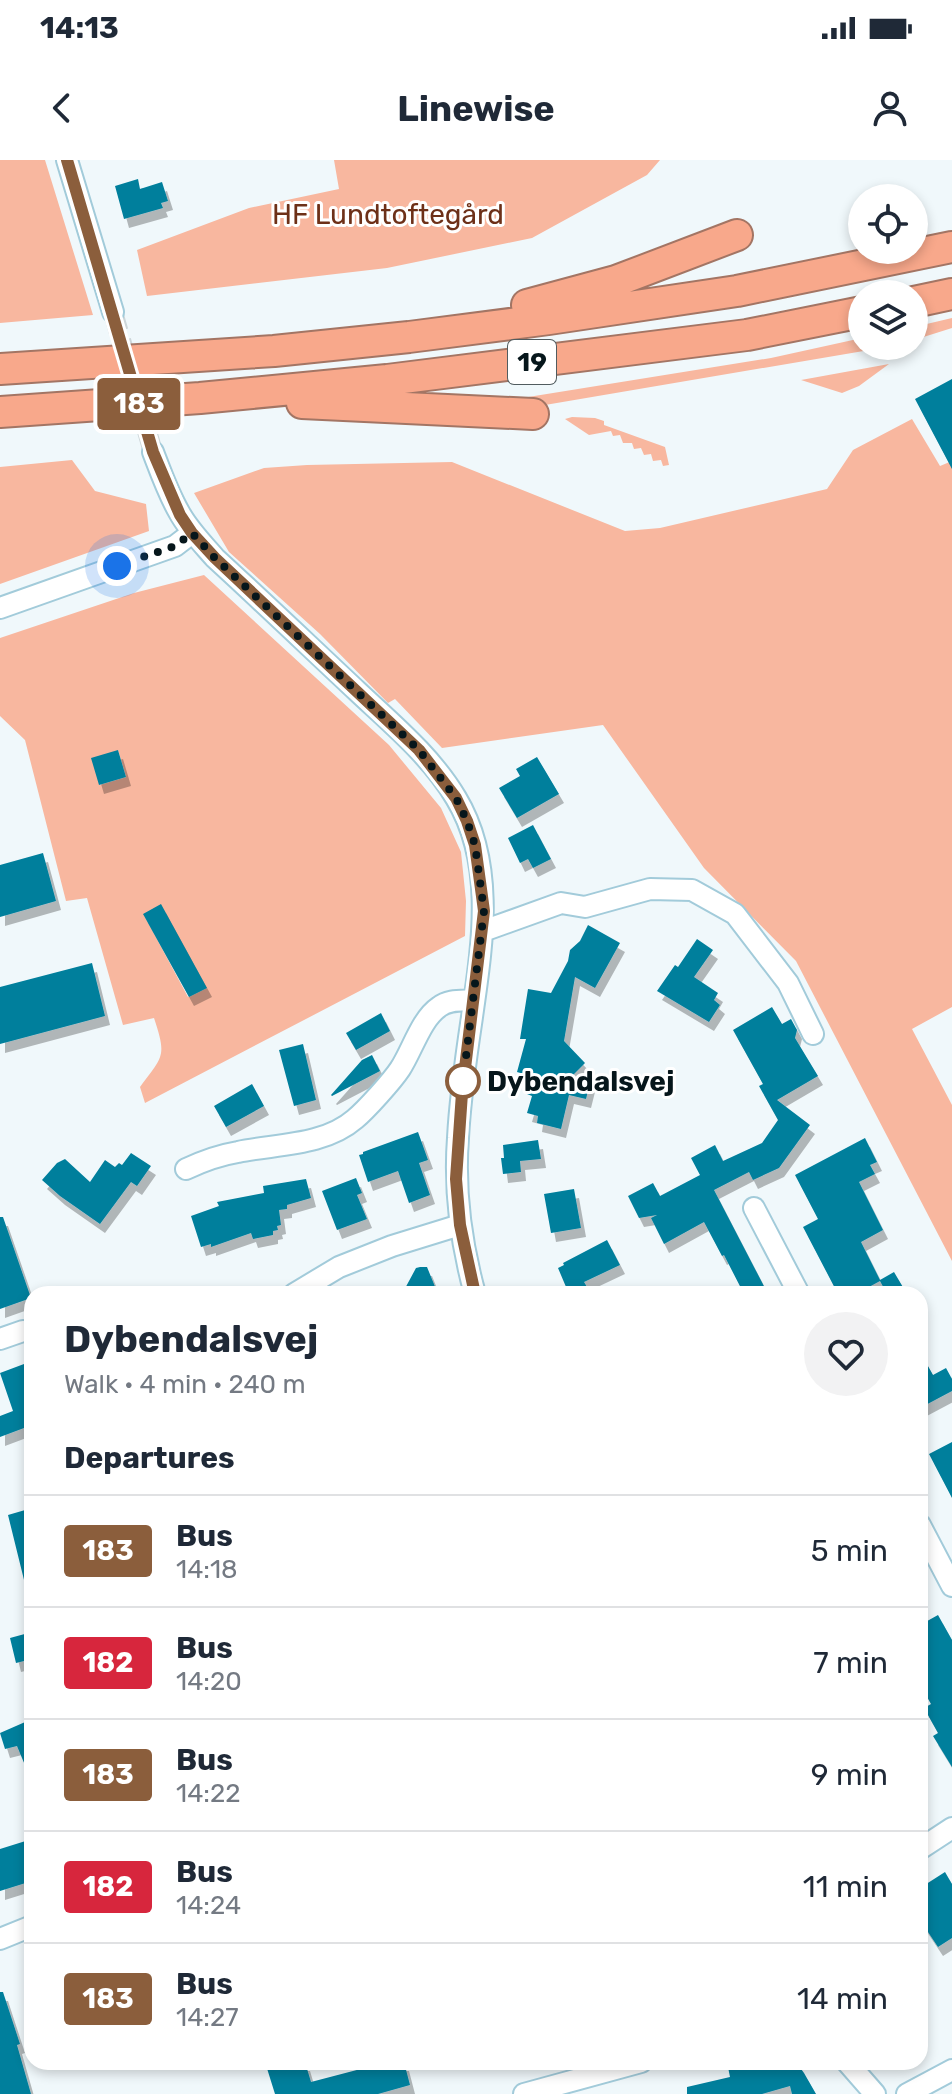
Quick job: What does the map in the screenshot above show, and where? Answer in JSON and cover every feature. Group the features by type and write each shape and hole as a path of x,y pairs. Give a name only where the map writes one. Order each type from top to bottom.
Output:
{"highway":[{"path":"409,337 616,281 737,235"},
{"name":"19","path":"0,369 259,352 409,337 737,291 952,247"},
{"path":"928,299 952,294"},
{"name":"19","path":"0,412 200,398 387,380 733,337 848,315"},
{"path":"200,398 533,414"}],"street":[{"path":"67,160 113,312"},
{"path":"153,452 170,496 192,533 419,750 456,798 467,821 475,845 484,911 457,1139 456,1179 460,1225 473,1286"},
{"path":"0,608 175,546 192,533"},
{"path":"483,931 561,903 585,907 650,889 692,890 735,914 788,983 813,1034"},
{"path":"186,1169 217,1157 304,1141 355,1120 399,1071 430,1015 451,1001 474,1000"},
{"path":"754,1208 795,1286"},
{"path":"307,1286 339,1267 392,1246 460,1225"},
{"path":"0,1339 23,1331"},
{"path":"928,1540 952,1586"},
{"path":"928,1844 952,1828"},
{"path":"0,1939 24,1929"},
{"path":"524,2094 612,2070"},
{"path":"854,2070 875,2094"},
{"path":"907,2094 952,2070"}],"green space":[{"path":"0,160 45,160 93,315 0,323"},
{"name":"HF Lundtoftegård","path":"334,160 660,160 647,175 532,238 387,268 147,296 137,250 249,208 339,189"},
{"path":"952,318 952,328 928,336 928,324"},
{"path":"848,341 848,354 545,405 507,403 505,397 522,398 771,358"},
{"path":"889,364 859,386 842,393 801,380"},
{"path":"595,418 604,421 604,425 665,447 669,465 663,466 661,460 653,461 651,454 644,455 641,448 634,449 632,443 623,443 620,435 613,436 611,431 589,435 565,419"},
{"path":"912,419 940,466 952,461 952,1007 912,1029 952,1105 952,1261 796,961 704,868 603,725 442,748 395,699 388,703 320,634 229,552 194,493 264,468 452,462 625,531 660,528 827,489 853,450"},
{"path":"72,460 95,491 146,504 149,531 0,584 0,467"},
{"path":"204,575 389,745 441,808 461,852 466,901 465,936 145,1103 140,1087 158,1062 161,1049 154,1018 123,1025 87,898 66,901 25,740 0,716 0,638 134,593","holes":["118,750 126,777 99,785","144,915 206,988 188,997"]}],"building":[{"path":"138,179 140,189 162,182 168,201 161,203 163,208 124,219 115,186"},
{"path":"952,379 952,469 915,399"},
{"path":"118,750 126,777 99,785 91,758"},
{"path":"537,757 559,794 517,818 499,788 520,776 516,769"},
{"path":"533,825 551,859 533,868 528,859 520,863 508,838"},
{"path":"43,853 56,901 0,917 0,865"},
{"path":"161,904 207,988 189,997 143,914"},
{"path":"588,925 620,943 595,988 575,977 564,1041 585,1063 570,1078 590,1083 586,1099 569,1095 561,1129 537,1123 538,1116 527,1113 532,1096 527,1094 531,1076 517,1072 526,1039 520,1039 528,989 551,993 568,961 570,950 580,941"},
{"path":"697,939 713,950 694,977 718,993 714,1000 720,1005 709,1022 657,991"},
{"path":"92,963 105,1016 0,1044 0,987"},
{"path":"772,1007 782,1024 791,1019 797,1030 795,1038 818,1076 777,1100 810,1125 779,1168 753,1180 749,1172 714,1190 764,1286 740,1286 704,1222 664,1244 651,1218 657,1215 639,1218 628,1196 653,1183 660,1196 700,1175 691,1158 715,1145 723,1161 762,1143 778,1120 759,1086 763,1084 733,1030"},
{"path":"381,1013 390,1031 356,1050 346,1033"},
{"path":"303,1044 316,1100 294,1106 279,1050"},
{"path":"372,1055 380,1071 331,1095 362,1060"},
{"path":"252,1084 264,1106 226,1127 214,1106"},
{"path":"418,1132 428,1160 419,1163 430,1195 409,1203 398,1171 368,1182 359,1155"},
{"path":"865,1138 877,1162 870,1165 875,1174 859,1182 883,1230 861,1242 880,1280 894,1272 902,1286 883,1286 880,1281 871,1286 834,1286 803,1227 818,1219 795,1175"},
{"path":"538,1140 541,1159 520,1161 521,1172 503,1174 503,1145"},
{"path":"131,1153 151,1166 137,1186 131,1182 100,1224 42,1180 57,1163 65,1159 90,1182 105,1160 115,1167 119,1163 122,1165"},
{"path":"356,1178 362,1193 357,1195 367,1219 337,1230 322,1191"},
{"path":"306,1179 311,1198 279,1210 281,1225 273,1231 273,1235 253,1239 251,1233 211,1247 211,1244 201,1247 191,1216 219,1206 217,1202 264,1193 263,1186"},
{"path":"574,1189 581,1228 551,1233 544,1194"},
{"path":"0,1217 3,1217 27,1286 24,1286 24,1300 0,1309"},
{"path":"607,1240 620,1265 584,1282 586,1286 566,1286 558,1268"},
{"path":"427,1267 435,1286 406,1286 416,1268"},
{"path":"24,1364 24,1428 0,1437 0,1416 13,1411 0,1373"},
{"path":"928,1366 933,1375 946,1368 952,1379 952,1391 928,1404"},
{"path":"952,1442 952,1498 929,1454"},
{"path":"24,1510 24,1580 8,1515"},
{"path":"938,1615 952,1640 952,1767 933,1736 938,1733 928,1715 928,1706 931,1704 928,1699 928,1621"},
{"path":"24,1634 24,1661 16,1663 10,1638"},
{"path":"24,1722 24,1763 17,1746 5,1749 0,1733"},
{"path":"24,1842 24,1884 0,1891 0,1849"},
{"path":"945,1872 952,1884 952,1938 938,1947 928,1932 928,1883"},
{"path":"0,1992 3,1992 20,2044 17,2045 31,2094 0,2094"},
{"path":"268,2070 307,2070 311,2082 357,2070 406,2070 410,2085 378,2094 275,2094"},
{"path":"729,2070 802,2070 816,2094 792,2094 790,2086 762,2094 687,2094 687,2087 730,2077"}],"tunnel":[{"path":"113,312 153,452"}],"bus line":[{"name":"183","path":"67,160 153,452 180,515 215,558 419,750 456,798 467,821 475,845 484,911 457,1139 456,1179 460,1225 473,1286"}],"place":[{"name":"Dybendalsvej","path":"463,1081"}],"route":[{"path":"117,566 175,546 192,533 419,750 456,798 475,845 484,911 463,1081"}]}
